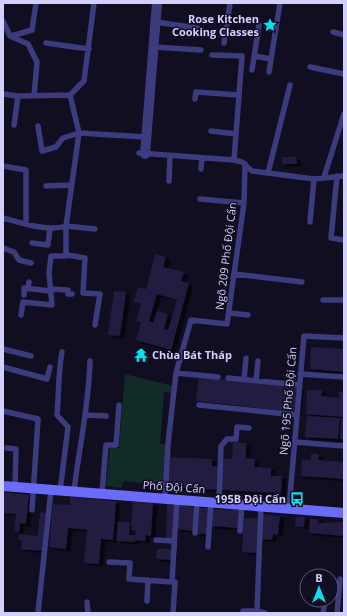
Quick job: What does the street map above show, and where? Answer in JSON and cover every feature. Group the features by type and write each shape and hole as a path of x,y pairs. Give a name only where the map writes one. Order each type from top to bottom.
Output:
{"street":[{"path":"142,154 146,137 156,22 156,3"},
{"name":"Phố Đội Cấn","path":"3,486 289,507 344,513"}],"lane":[{"path":"10,36 32,30 36,3"},
{"path":"3,94 18,96 70,95 84,81 94,3"},
{"path":"224,43 230,3"},
{"path":"269,72 280,3"},
{"path":"3,21 10,36 28,44 37,62 34,96"},
{"path":"156,22 196,28"},
{"path":"252,70 259,25"},
{"path":"333,32 344,35"},
{"path":"46,43 89,49"},
{"path":"154,47 201,50"},
{"path":"212,55 242,56 234,160"},
{"path":"254,56 271,59"},
{"path":"310,67 344,74"},
{"path":"268,173 290,85"},
{"path":"195,100 196,92 239,95"},
{"path":"66,254 66,226 79,133 70,95"},
{"path":"14,125 18,96"},
{"path":"324,177 344,114"},
{"path":"38,126 42,150 56,147 63,138 79,133 146,137"},
{"path":"211,131 236,134"},
{"path":"142,154 234,160 245,164 252,171 314,179 344,176"},
{"path":"169,181 170,156"},
{"path":"201,169 202,158"},
{"name":"Ngõ 209 Phố Đội Cấn","path":"165,498 168,444 176,373 191,320 227,324 244,203 245,164"},
{"path":"3,166 26,170 26,224"},
{"path":"337,176 331,238 344,240"},
{"path":"310,222 314,179"},
{"path":"46,186 71,186"},
{"path":"200,199 244,203"},
{"path":"3,218 50,228 66,226 95,229"},
{"path":"32,243 48,245 50,228"},
{"path":"3,248 14,252 19,260 31,263"},
{"path":"21,315 23,302 52,305 49,272 51,256 65,256 66,254 85,258 83,293 100,294 95,325"},
{"path":"234,274 302,282"},
{"path":"28,289 29,282"},
{"path":"24,295 24,288 68,290 68,294 72,294"},
{"path":"323,300 344,300"},
{"path":"229,313 248,315"},
{"name":"Ngõ 195 Phố Đội Cấn","path":"289,507 304,336 344,338"},
{"path":"3,349 31,356"},
{"path":"38,613 55,490 68,427 57,415 60,379 58,371 62,352"},
{"path":"244,379 246,358"},
{"path":"74,491 89,394 90,361"},
{"path":"256,380 258,361"},
{"path":"3,367 47,379 50,367"},
{"path":"176,373 218,377"},
{"path":"300,374 344,378"},
{"path":"228,378 300,385"},
{"path":"102,493 106,445 116,445 119,405"},
{"path":"199,405 297,415"},
{"path":"3,411 38,419 32,510"},
{"path":"85,415 106,416"},
{"path":"208,547 221,446 227,438 236,438 237,427 249,428"},
{"path":"295,442 344,446"},
{"path":"7,448 16,449 15,487"},
{"path":"172,582 177,499"},
{"path":"195,533 197,501"},
{"path":"240,530 242,504"},
{"path":"257,611 261,505"},
{"path":"156,540 174,541"},
{"path":"109,562 130,563 129,579 175,582 173,613"},
{"path":"337,613 340,579"},
{"path":"147,601 148,580"},
{"path":"87,602 88,613"},
{"path":"243,613 243,610 265,613"}],"green space":[{"path":"125,374 173,386 172,393 164,392 160,444 166,445 163,488 149,484 124,481 121,488 106,486 110,447 119,448"}],"building":[{"path":"282,157 296,157 297,164 282,164"},
{"path":"155,254 166,257 163,267 184,272 181,281 189,283 171,350 136,340 141,322 136,321 141,304 134,302 138,287 146,289","holes":["157,294 177,300 168,330 164,329 168,314 157,311 153,323 149,321"]},
{"path":"114,291 126,292 120,336 108,335"},
{"path":"311,347 344,349 344,372 310,369"},
{"path":"199,377 299,387 296,412 196,401"},
{"path":"307,390 322,390 321,396 339,398 339,392 344,392 344,417 306,414"},
{"path":"307,416 340,418 338,439 305,437"},
{"path":"341,418 344,418 344,439 340,439"},
{"path":"233,442 246,443 246,458 255,459 254,467 271,468 271,476 282,476 281,493 220,490 221,458 232,459"},
{"path":"311,454 319,454 318,460 344,462 344,479 301,476 302,460 311,460"},
{"path":"168,457 212,459 212,466 220,467 219,490 167,487"},
{"path":"3,492 29,495 26,524 20,523 19,532 14,531 16,514 3,513"},
{"path":"70,497 116,501 113,540 101,539 99,564 84,563 87,530 68,528 66,549 49,547 53,504 70,505"},
{"path":"133,502 153,503 151,536 146,535 145,541 116,541 118,521 130,522 129,535 136,535 136,531 131,530"},
{"path":"167,504 175,505 173,540 166,540"},
{"path":"179,504 196,508 194,531 177,529"},
{"path":"197,508 209,508 207,534 195,534"},
{"path":"211,509 239,510 238,528 210,526"},
{"path":"40,512 46,513 42,551 21,549 22,540 19,540 19,534 38,536"},
{"path":"262,514 280,516 278,535 273,534 272,540 261,539"},
{"path":"296,517 305,517 304,527 295,526"},
{"path":"244,518 260,519 258,553 242,552"},
{"path":"310,519 318,519 318,523 344,522 344,536 309,533"},
{"path":"157,549 172,549 172,560 156,559"}],"place":[{"name":"Rose Kitchen Cooking Classes","path":"270,25"},
{"name":"Chùa Bát Tháp","path":"141,355"},
{"name":"195B Đội Cấn","path":"297,499"}]}
